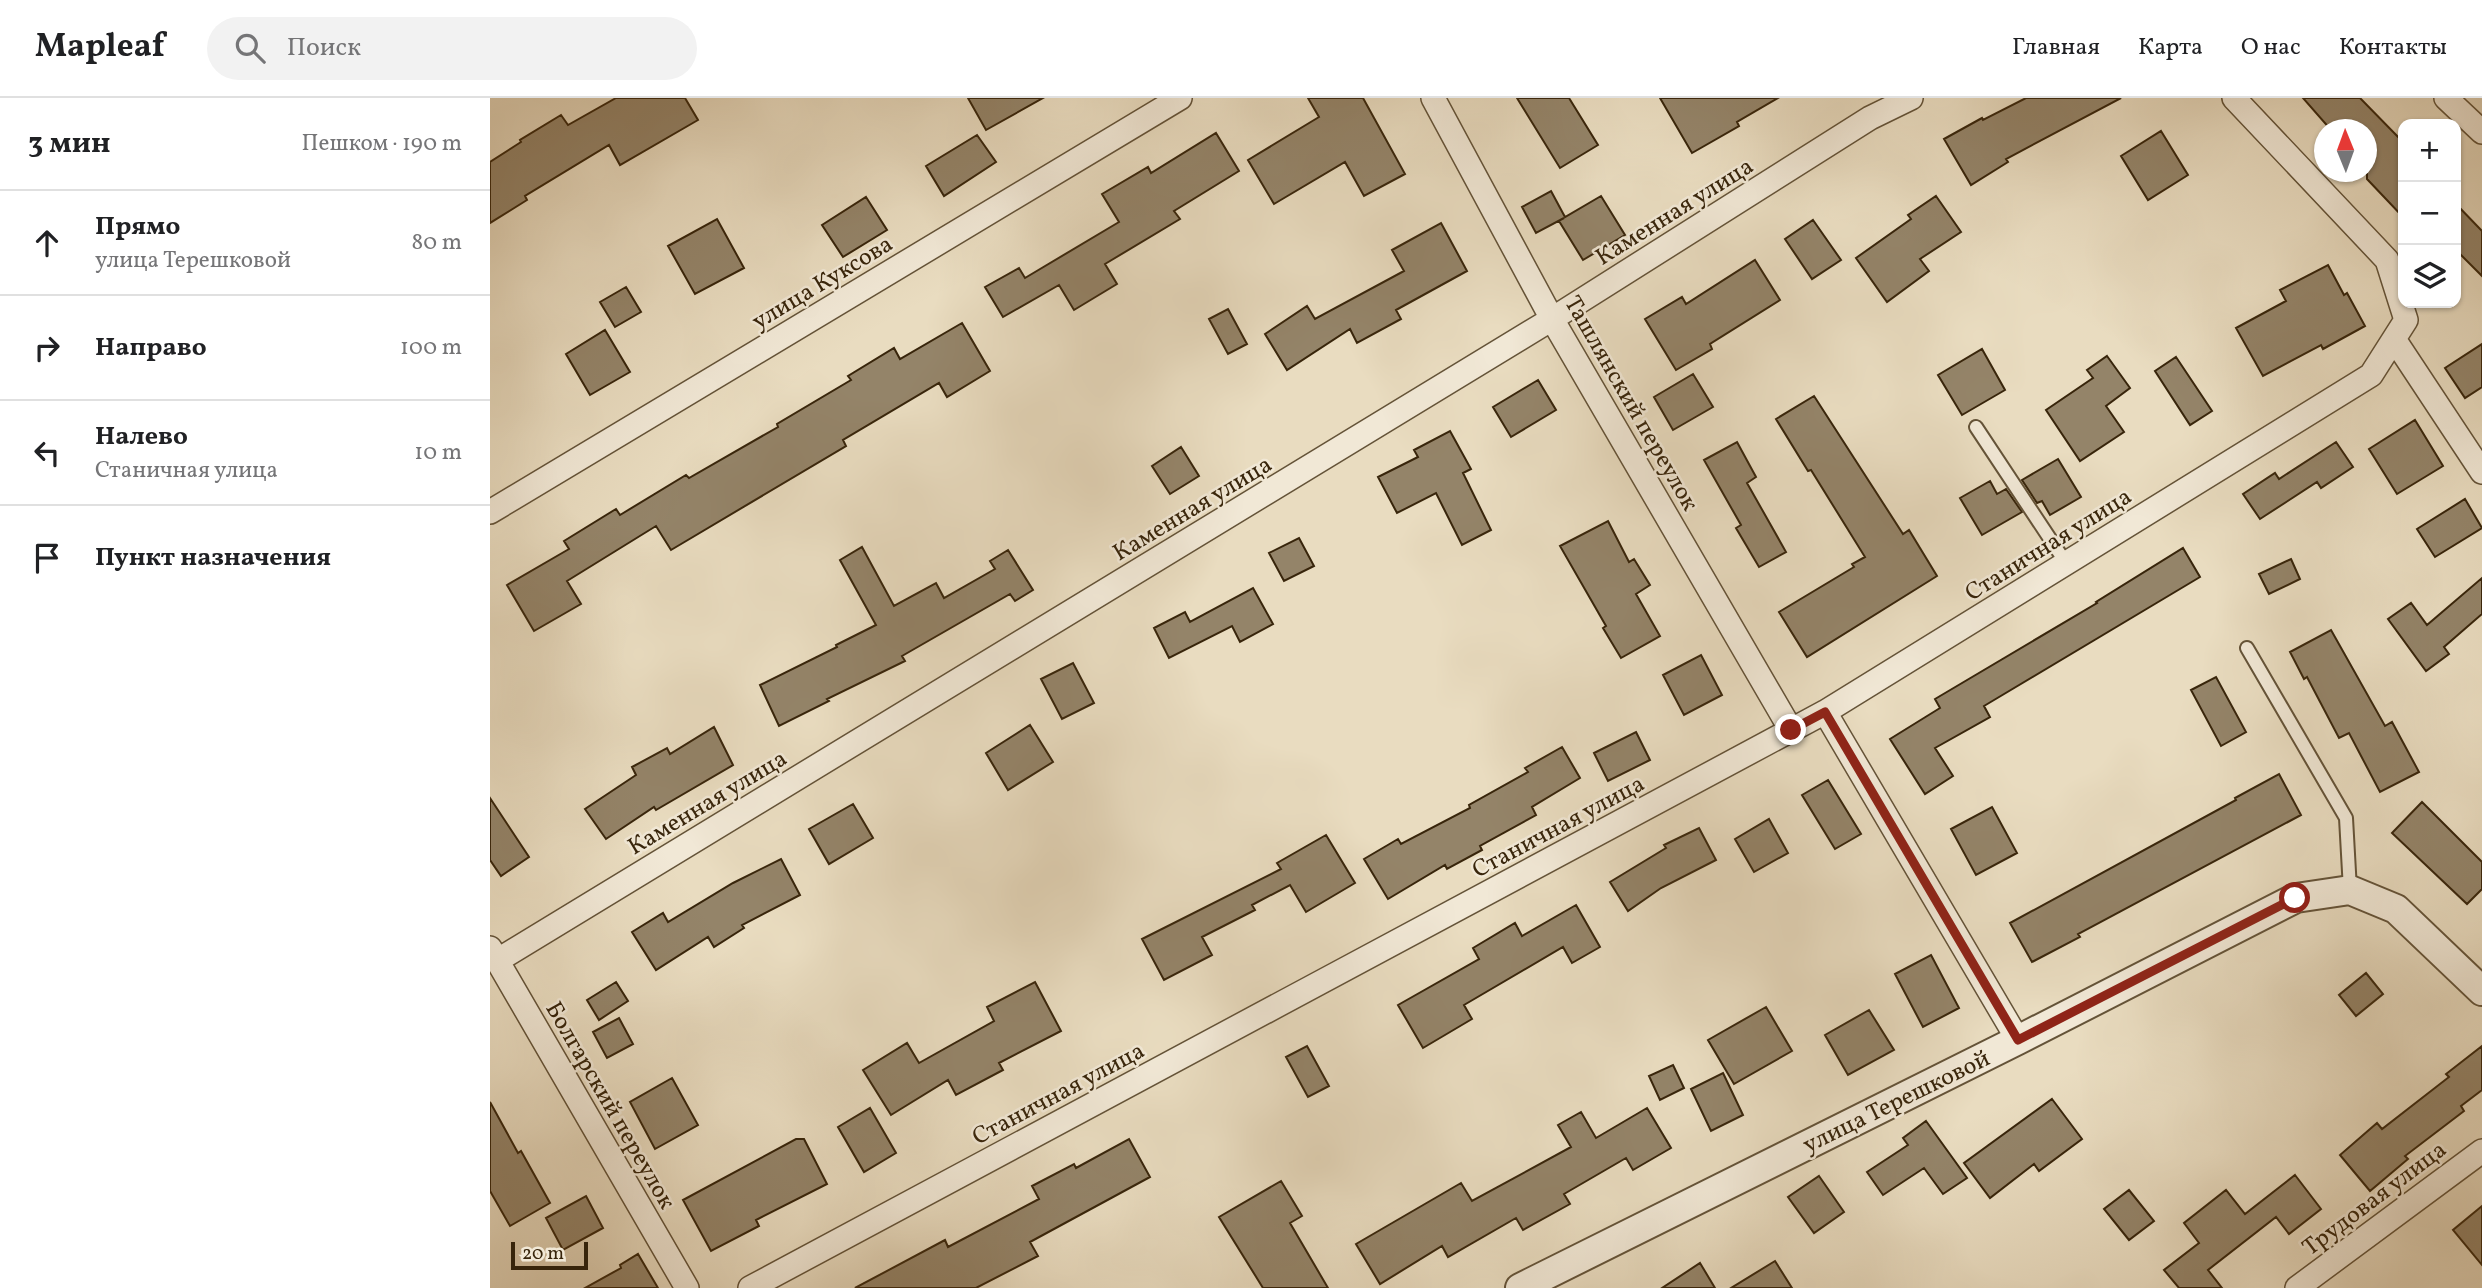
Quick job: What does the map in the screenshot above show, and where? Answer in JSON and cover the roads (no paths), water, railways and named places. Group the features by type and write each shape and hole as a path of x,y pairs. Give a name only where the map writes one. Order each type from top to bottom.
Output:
{"street":[{"name":"улица Куксова","path":"490,512 1180,98"},
{"name":"Ташлянский переулок","path":"1433,98 1552,319 1791,730"},
{"name":"Каменная улица","path":"494,954 1552,319 1870,118 1911,98"},
{"path":"2234,98 2386,260 2406,320 2394,339 2482,472"},
{"path":"2446,98 2482,132"},
{"name":"Станичная улица","path":"750,1288 1825,712 2371,374 2394,339"},
{"path":"1825,712 2018,1040"},
{"path":"2350,890 2396,909 2482,991"},
{"name":"улица Терешковой","path":"1520,1288 2018,1040 2295,898 2350,890"},
{"name":"Болгарский переулок","path":"494,954 687,1288"},
{"name":"Трудовая улица","path":"2297,1288 2482,1151"}],"lane":[{"path":"1976,427 2066,564"},
{"path":"2247,648 2346,818 2350,890"}]}
